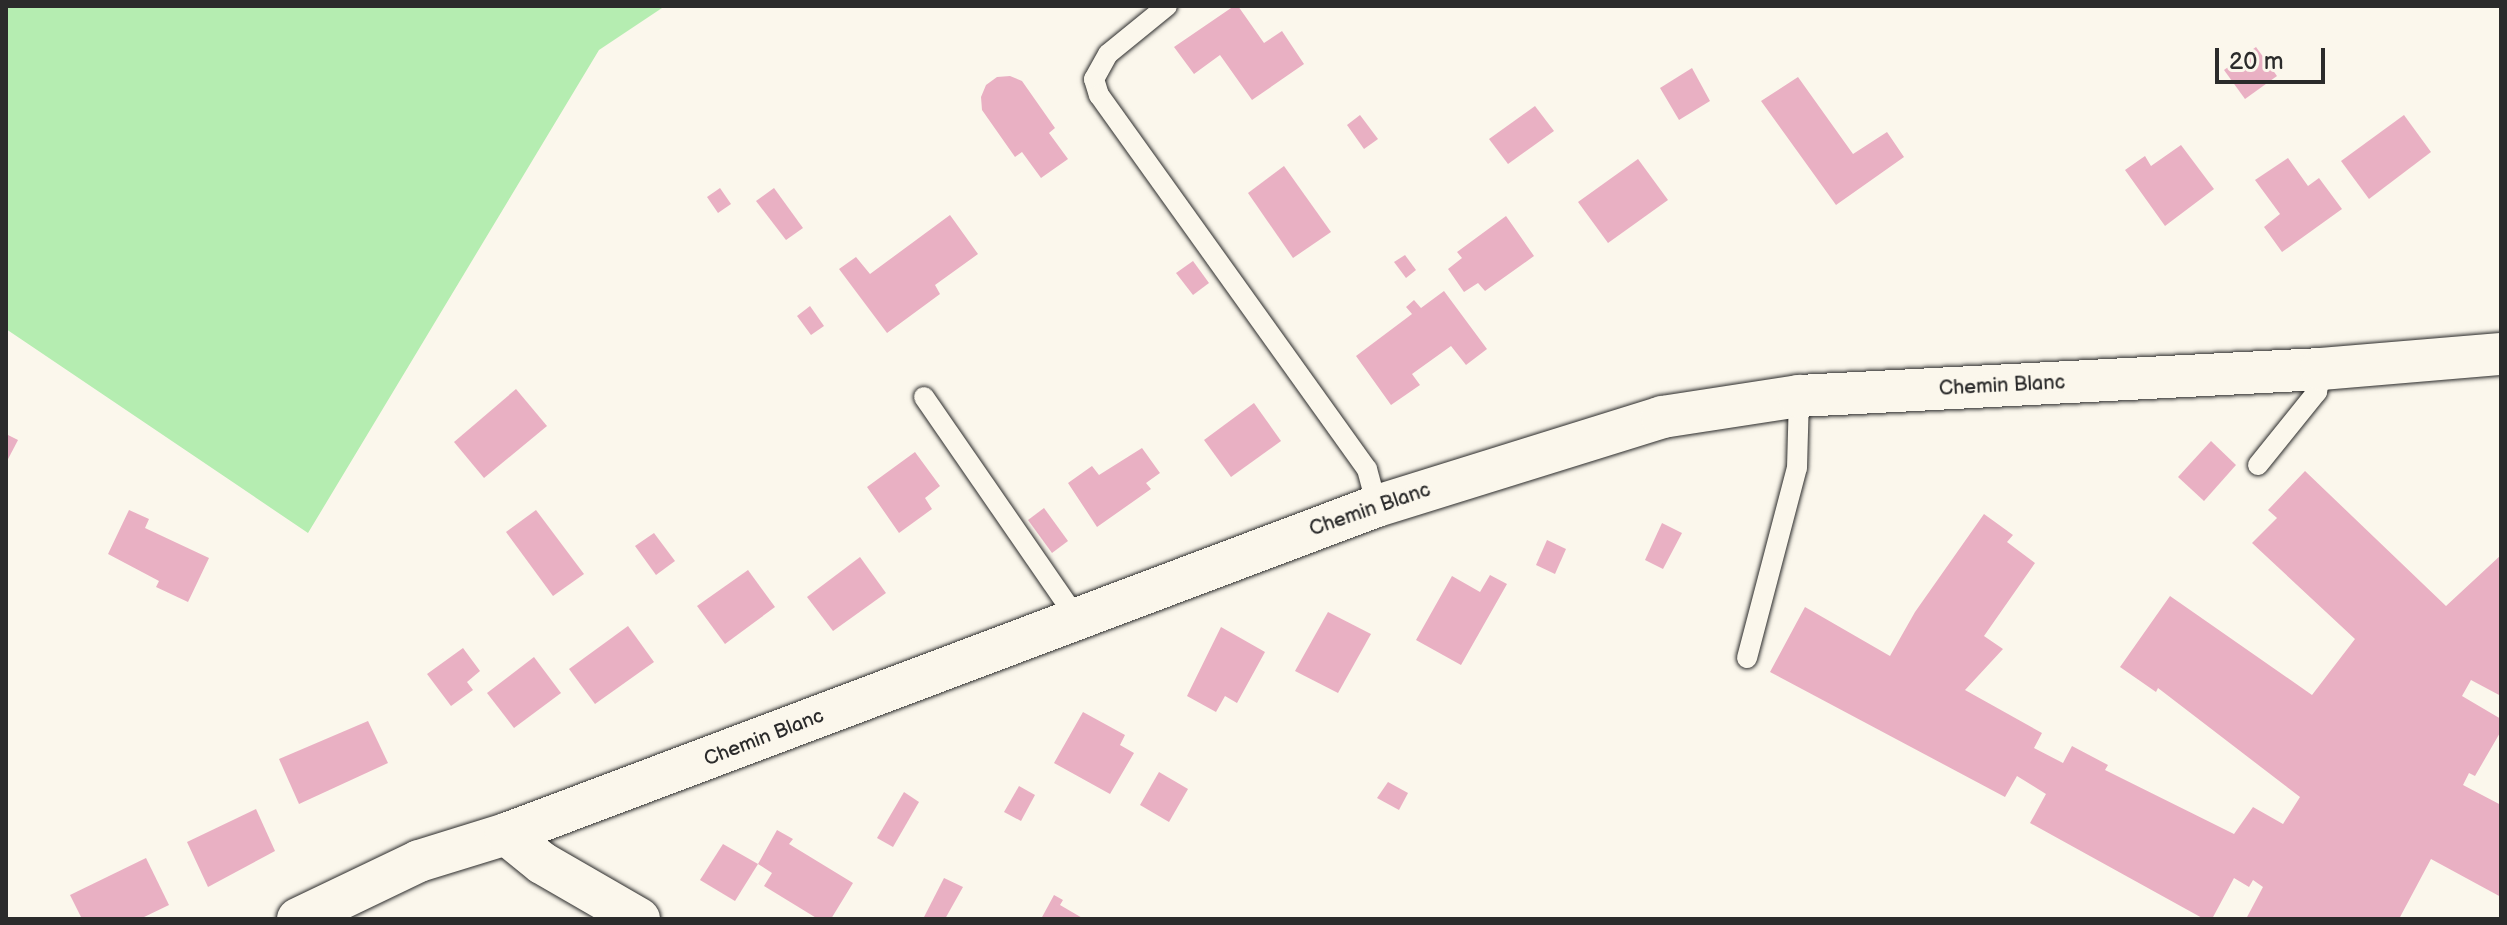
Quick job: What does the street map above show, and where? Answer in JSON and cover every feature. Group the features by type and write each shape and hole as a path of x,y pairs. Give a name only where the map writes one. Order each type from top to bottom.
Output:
{"street":[{"name":"Chemin Blanc","path":"298,919 419,861 506,834 1377,506 1662,417 1799,396 2321,369 2501,354"},
{"path":"506,834 542,863 639,919"}],"lane":[{"path":"1167,6 1108,54 1094,79 1099,95 1367,469 1377,506"},
{"path":"2258,465 2317,392 2321,369"},
{"path":"1747,658 1797,468 1799,396"},
{"path":"924,397 1078,620"}],"green space":[{"path":"6,6 665,6 599,50 308,533 6,329"}],"building":[{"path":"1238,6 1264,43 1282,31 1304,64 1252,100 1220,55 1194,74 1174,47"},
{"path":"2256,47 2277,76 2245,99 2224,70"},
{"path":"1692,68 1710,101 1679,120 1660,88"},
{"path":"1010,76 1022,81 1055,128 1049,133 1068,159 1041,178 1022,152 1015,157 982,110 981,97 986,85 997,77"},
{"path":"1798,77 1853,154 1887,132 1904,157 1836,205 1761,101"},
{"path":"1535,106 1554,131 1508,164 1489,139"},
{"path":"1360,115 1378,139 1364,149 1347,125"},
{"path":"2404,115 2431,152 2369,199 2341,161"},
{"path":"2181,145 2214,189 2165,226 2125,170 2145,156 2151,166"},
{"path":"2288,158 2308,186 2319,178 2342,209 2282,252 2264,227 2280,214 2255,180"},
{"path":"1638,159 1668,200 1608,243 1578,202"},
{"path":"1284,166 1331,232 1293,258 1248,193"},
{"path":"720,188 731,204 718,213 707,197"},
{"path":"774,188 803,228 786,240 756,201"},
{"path":"950,215 978,254 935,285 940,294 887,333 839,269 856,257 870,274"},
{"path":"1506,216 1534,256 1485,291 1478,283 1464,292 1448,269 1462,258 1457,252"},
{"path":"1405,255 1416,270 1406,278 1394,262"},
{"path":"1193,261 1209,283 1193,295 1176,273"},
{"path":"1444,291 1487,349 1466,365 1451,346 1412,374 1420,385 1391,405 1356,356 1412,314 1406,307 1414,300 1421,308"},
{"path":"810,306 824,326 811,335 797,316"},
{"path":"516,389 547,426 484,478 454,442"},
{"path":"1254,403 1281,441 1231,477 1204,440"},
{"path":"6,434 18,440 6,463"},
{"path":"2211,441 2236,465 2204,501 2178,477"},
{"path":"1142,448 1160,473 1146,483 1151,489 1097,527 1068,483 1092,466 1099,475"},
{"path":"915,452 940,486 925,498 932,509 899,533 867,487"},
{"path":"2305,471 2446,606 2501,555 2501,696 2471,680 2462,696 2501,719 2501,731 2475,776 2469,773 2463,785 2501,805 2501,897 2431,859 2399,919 2246,919 2263,887 2253,880 2249,887 2234,878 2212,919 2204,919 2030,823 2046,794 2017,776 2005,797 1770,672 1805,607 1890,656 1915,612 1984,514 2013,535 2007,542 2035,563 1984,636 2003,649 1965,690 2042,733 2034,748 2063,763 2072,746 2108,765 2105,770 2234,834 2253,807 2283,824 2300,797 2158,688 2156,692 2120,667 2170,596 2312,695 2355,639 2252,543 2277,518 2268,510"},
{"path":"1044,508 1068,541 1052,553 1028,520"},
{"path":"129,510 149,519 145,528 209,558 188,602 156,587 159,581 108,554"},
{"path":"536,510 584,574 553,596 506,532"},
{"path":"1662,523 1682,533 1663,569 1645,560"},
{"path":"654,533 675,561 656,575 635,546"},
{"path":"1547,540 1566,549 1555,574 1536,565"},
{"path":"860,557 886,593 833,631 807,597"},
{"path":"748,570 775,607 725,644 697,606"},
{"path":"1490,575 1507,584 1461,665 1416,640 1452,576 1480,592"},
{"path":"1328,612 1371,634 1338,693 1295,671"},
{"path":"628,626 654,662 595,704 569,669"},
{"path":"1221,627 1265,652 1237,703 1225,696 1216,712 1187,696"},
{"path":"463,648 480,671 467,682 473,690 451,706 427,674"},
{"path":"534,657 561,693 514,728 487,693"},
{"path":"1083,712 1125,735 1120,745 1134,753 1110,794 1054,763"},
{"path":"368,721 388,763 299,804 279,759"},
{"path":"1159,772 1188,789 1169,822 1140,805"},
{"path":"1388,782 1408,793 1399,810 1377,798"},
{"path":"1019,786 1035,795 1021,821 1004,812"},
{"path":"904,792 919,802 893,847 877,838"},
{"path":"256,809 275,851 208,887 187,842"},
{"path":"777,830 793,839 789,844 853,883 831,919 818,919 764,886 772,873 758,864"},
{"path":"723,844 758,864 735,901 700,880"},
{"path":"146,858 169,905 140,919 82,919 70,895"},
{"path":"944,878 963,887 945,919 923,919"},
{"path":"1054,895 1063,900 1060,905 1084,919 1041,919"}]}
